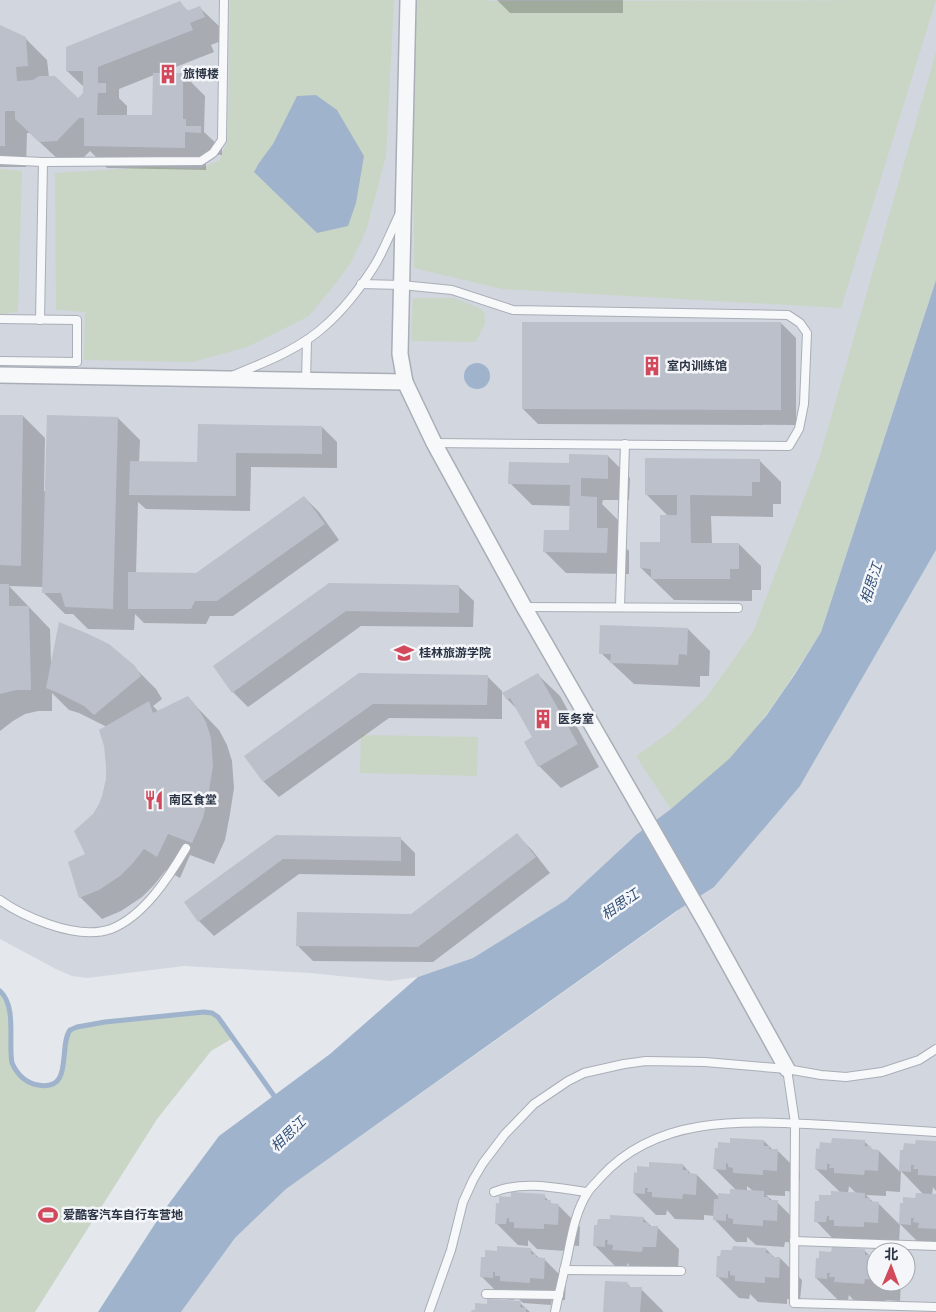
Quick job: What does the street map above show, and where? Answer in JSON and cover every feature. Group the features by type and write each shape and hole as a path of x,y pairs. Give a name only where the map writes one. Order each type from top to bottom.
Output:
{"street":[{"path":"408,0 400,354 405,382 434,443 524,607 706,923 787,1069"},
{"path":"0,375 40,369 223,379 405,382"}],"lane":[{"path":"0,160 43,162 200,160 213,153 222,140 224,0"},
{"path":"40,320 43,162"},
{"path":"223,379 248,370 281,354 307,340 326,325 345,306 374,267 404,204"},
{"path":"361,284 402,285 452,290 513,310 788,315 800,323 807,333 804,404 799,429 789,446 434,443"},
{"path":"0,319 77,320 77,362 40,369 0,361"},
{"path":"306,381 307,340"},
{"path":"620,607 625,444"},
{"path":"524,607 738,608"},
{"path":"0,900 18,912 65,930 92,932 111,929 127,920 158,890 186,848"},
{"path":"429,1312 451,1250 464,1202 473,1180 483,1163 505,1134 534,1104 568,1081 584,1073 646,1061 705,1062 787,1069 821,1075 859,1076 882,1072 919,1060 936,1049"},
{"path":"787,1069 795,1124 794,1303 936,1308"},
{"path":"555,1312 575,1220 587,1192 625,1154 644,1144 668,1134 696,1127 738,1122 936,1132"},
{"path":"494,1192 527,1185 587,1192"},
{"path":"794,1241 936,1246"},
{"path":"564,1270 682,1271"},
{"path":"486,1294 559,1296"}],"shaded area":[{"name":"桂林旅游学院","path":"0,0 936,0 936,280 729,759 800,786 936,550 936,1312 181,1312 235,1238 286,1189 678,911 636,835 566,900 473,958 418,977 390,981 310,973 184,966 87,978 72,976 0,939"}],"green space":[{"path":"230,0 394,0 386,156 366,231 350,264 309,316 247,347 193,362 84,360 85,312 56,310 55,173 154,167 199,169 220,160 228,137"},
{"path":"413,0 936,0 841,308 502,289 414,268"},
{"path":"936,52 936,280 821,632 778,698 755,729 729,759 671,809 636,756 670,732 705,699 753,632 819,459"},
{"path":"0,169 22,171 18,312 0,314"},
{"path":"413,298 454,298 479,308 484,312 485,323 476,342 411,341"},
{"path":"361,735 478,737 477,776 360,773"},
{"name":"爱酷客汽车自行车营地","path":"0,991 5,998 10,1015 12,1063 21,1076 34,1084 45,1086 59,1078 68,1032 91,1024 133,1018 204,1012 218,1018 233,1038 211,1051 157,1119 35,1312 0,1312"}],"water":[{"path":"316,95 337,110 364,156 356,203 348,226 317,233 254,172 273,144 297,96"},
{"name":"相思江","path":"936,280 936,550 800,786 714,887 678,910 286,1189 235,1238 181,1312 98,1312 162,1213 219,1136 330,1054 418,977 473,958 566,900 636,835 671,809 729,759 766,716 821,632"},
{"path":"477,363 486,367 490,376 486,385 477,389 468,385 464,376 468,367"}],"building":[{"name":"旅博楼","path":"180,1 187,11 200,6 205,17 190,23 193,30 98,67 98,83 106,83 106,93 98,93 97,115 152,115 153,73 183,73 183,119 186,119 186,126 201,126 201,133 185,132 185,148 84,146 84,118 79,118 57,141 39,142 15,119 15,111 5,111 5,146 0,146 0,25 26,37 28,66 16,67 17,81 33,80 39,76 55,76 78,98 83,93 83,71 66,71 66,47"},
{"name":"室内训练馆","path":"522,322 781,322 781,410 522,409"},
{"path":"0,415 23,415 21,566 0,565"},
{"path":"47,415 118,417 113,609 65,607 61,593 42,593"},
{"path":"198,424 322,426 322,454 236,453 236,496 129,495 130,461 197,462"},
{"path":"569,454 608,455 608,479 581,478 581,496 597,497 597,528 608,528 607,553 543,552 544,530 569,530 570,485 508,484 509,462 569,463"},
{"path":"645,458 760,459 760,482 752,482 752,496 690,495 691,543 739,543 739,569 730,569 730,579 651,579 651,569 640,568 640,542 660,542 660,515 677,515 677,495 645,495"},
{"path":"304,496 325,524 217,601 195,601 191,609 128,609 128,572 196,573"},
{"path":"329,583 459,585 459,613 346,611 232,693 213,666"},
{"path":"0,584 9,584 9,606 29,606 31,690 16,690 0,694"},
{"path":"59,622 109,644 135,666 141,676 94,715 84,706 46,688"},
{"path":"600,625 688,628 687,655 679,654 678,665 610,663 611,654 599,654"},
{"path":"359,673 488,675 487,705 373,704 263,782 244,756"},
{"name":"医务室","path":"538,673 578,744 538,767 524,742 532,737 510,698 507,700 502,693"},
{"name":"南区食堂","path":"188,696 206,722 211,738 213,766 203,818 192,843 168,834 157,857 144,849 120,876 99,890 79,898 68,862 85,854 74,831 93,814 102,796 106,779 104,746 99,730 149,701 153,713"},
{"path":"517,833 536,857 418,947 296,946 297,912 411,914"},
{"path":"276,835 401,837 401,861 283,859 198,922 184,902"},
{"path":"730,1138 764,1140 764,1146 770,1146 769,1149 778,1149 777,1171 763,1170 763,1175 733,1173 733,1168 728,1167 726,1163 726,1170 713,1169 715,1148 718,1148 718,1142 730,1143"},
{"path":"832,1138 865,1140 865,1146 871,1146 871,1149 879,1150 878,1171 865,1170 864,1175 834,1173 834,1168 829,1168 830,1164 827,1164 827,1170 815,1169 816,1148 819,1149 820,1142 831,1143"},
{"path":"916,1140 936,1141 936,1176 918,1175 918,1169 913,1169 914,1165 911,1165 911,1172 899,1171 900,1150 903,1150 904,1143 915,1144"},
{"path":"649,1162 683,1164 683,1170 689,1170 688,1173 697,1174 696,1195 683,1194 682,1199 652,1197 652,1192 647,1192 648,1188 645,1188 645,1194 633,1193 634,1172 637,1173 637,1166 649,1167"},
{"path":"730,1189 764,1191 764,1197 769,1197 769,1200 778,1200 777,1221 763,1220 763,1226 733,1224 733,1219 728,1218 728,1214 726,1214 726,1221 713,1220 714,1199 718,1199 718,1193 730,1194"},
{"path":"831,1191 865,1193 865,1198 870,1198 870,1201 879,1202 878,1223 864,1222 864,1227 834,1226 834,1220 829,1220 829,1216 827,1216 826,1222 814,1222 815,1201 819,1201 819,1195 831,1195"},
{"path":"511,1192 545,1194 545,1200 551,1200 550,1203 559,1204 558,1225 544,1224 544,1229 514,1228 514,1222 509,1222 509,1218 507,1218 506,1224 495,1224 496,1203 499,1203 499,1196 511,1197"},
{"path":"916,1193 936,1194 936,1229 918,1228 919,1223 913,1222 914,1218 911,1218 911,1225 899,1224 900,1203 903,1203 903,1197 915,1198"},
{"path":"610,1215 644,1217 643,1222 649,1223 649,1226 658,1226 656,1247 643,1247 642,1252 612,1250 613,1245 607,1244 608,1240 605,1240 605,1247 593,1246 594,1225 597,1225 598,1219 610,1219"},
{"path":"497,1246 531,1248 531,1254 536,1254 536,1257 545,1258 544,1279 530,1278 530,1283 500,1281 500,1276 495,1276 495,1272 493,1272 493,1278 480,1277 481,1257 485,1257 485,1250 497,1251"},
{"path":"733,1246 766,1248 766,1253 772,1254 772,1257 780,1257 779,1278 765,1277 765,1283 735,1281 735,1276 730,1275 730,1271 728,1271 728,1278 716,1277 717,1256 720,1256 721,1250 732,1250"},
{"path":"832,1247 865,1249 866,1279 864,1284 834,1282 835,1277 829,1277 830,1273 827,1273 827,1279 815,1278 816,1258 819,1258 819,1251 831,1252"},
{"path":"605,1281 627,1282 629,1287 642,1287 640,1312 603,1312"},
{"path":"487,1299 521,1301 520,1307 526,1308 526,1312 471,1312 475,1310 475,1303 487,1304"}],"waterway":[{"path":"0,991 5,998 10,1015 12,1063 22,1077 34,1084 49,1085 56,1082 61,1075 65,1047 70,1030 77,1027 105,1022 204,1012 212,1013 218,1017 277,1100"}],"place":[{"name":"旅博楼","path":"168,74"},
{"name":"室内训练馆","path":"652,366"},
{"name":"桂林旅游学院","path":"404,653"},
{"name":"医务室","path":"543,719"},
{"name":"南区食堂","path":"154,800"},
{"name":"爱酷客汽车自行车营地","path":"48,1215"}]}
